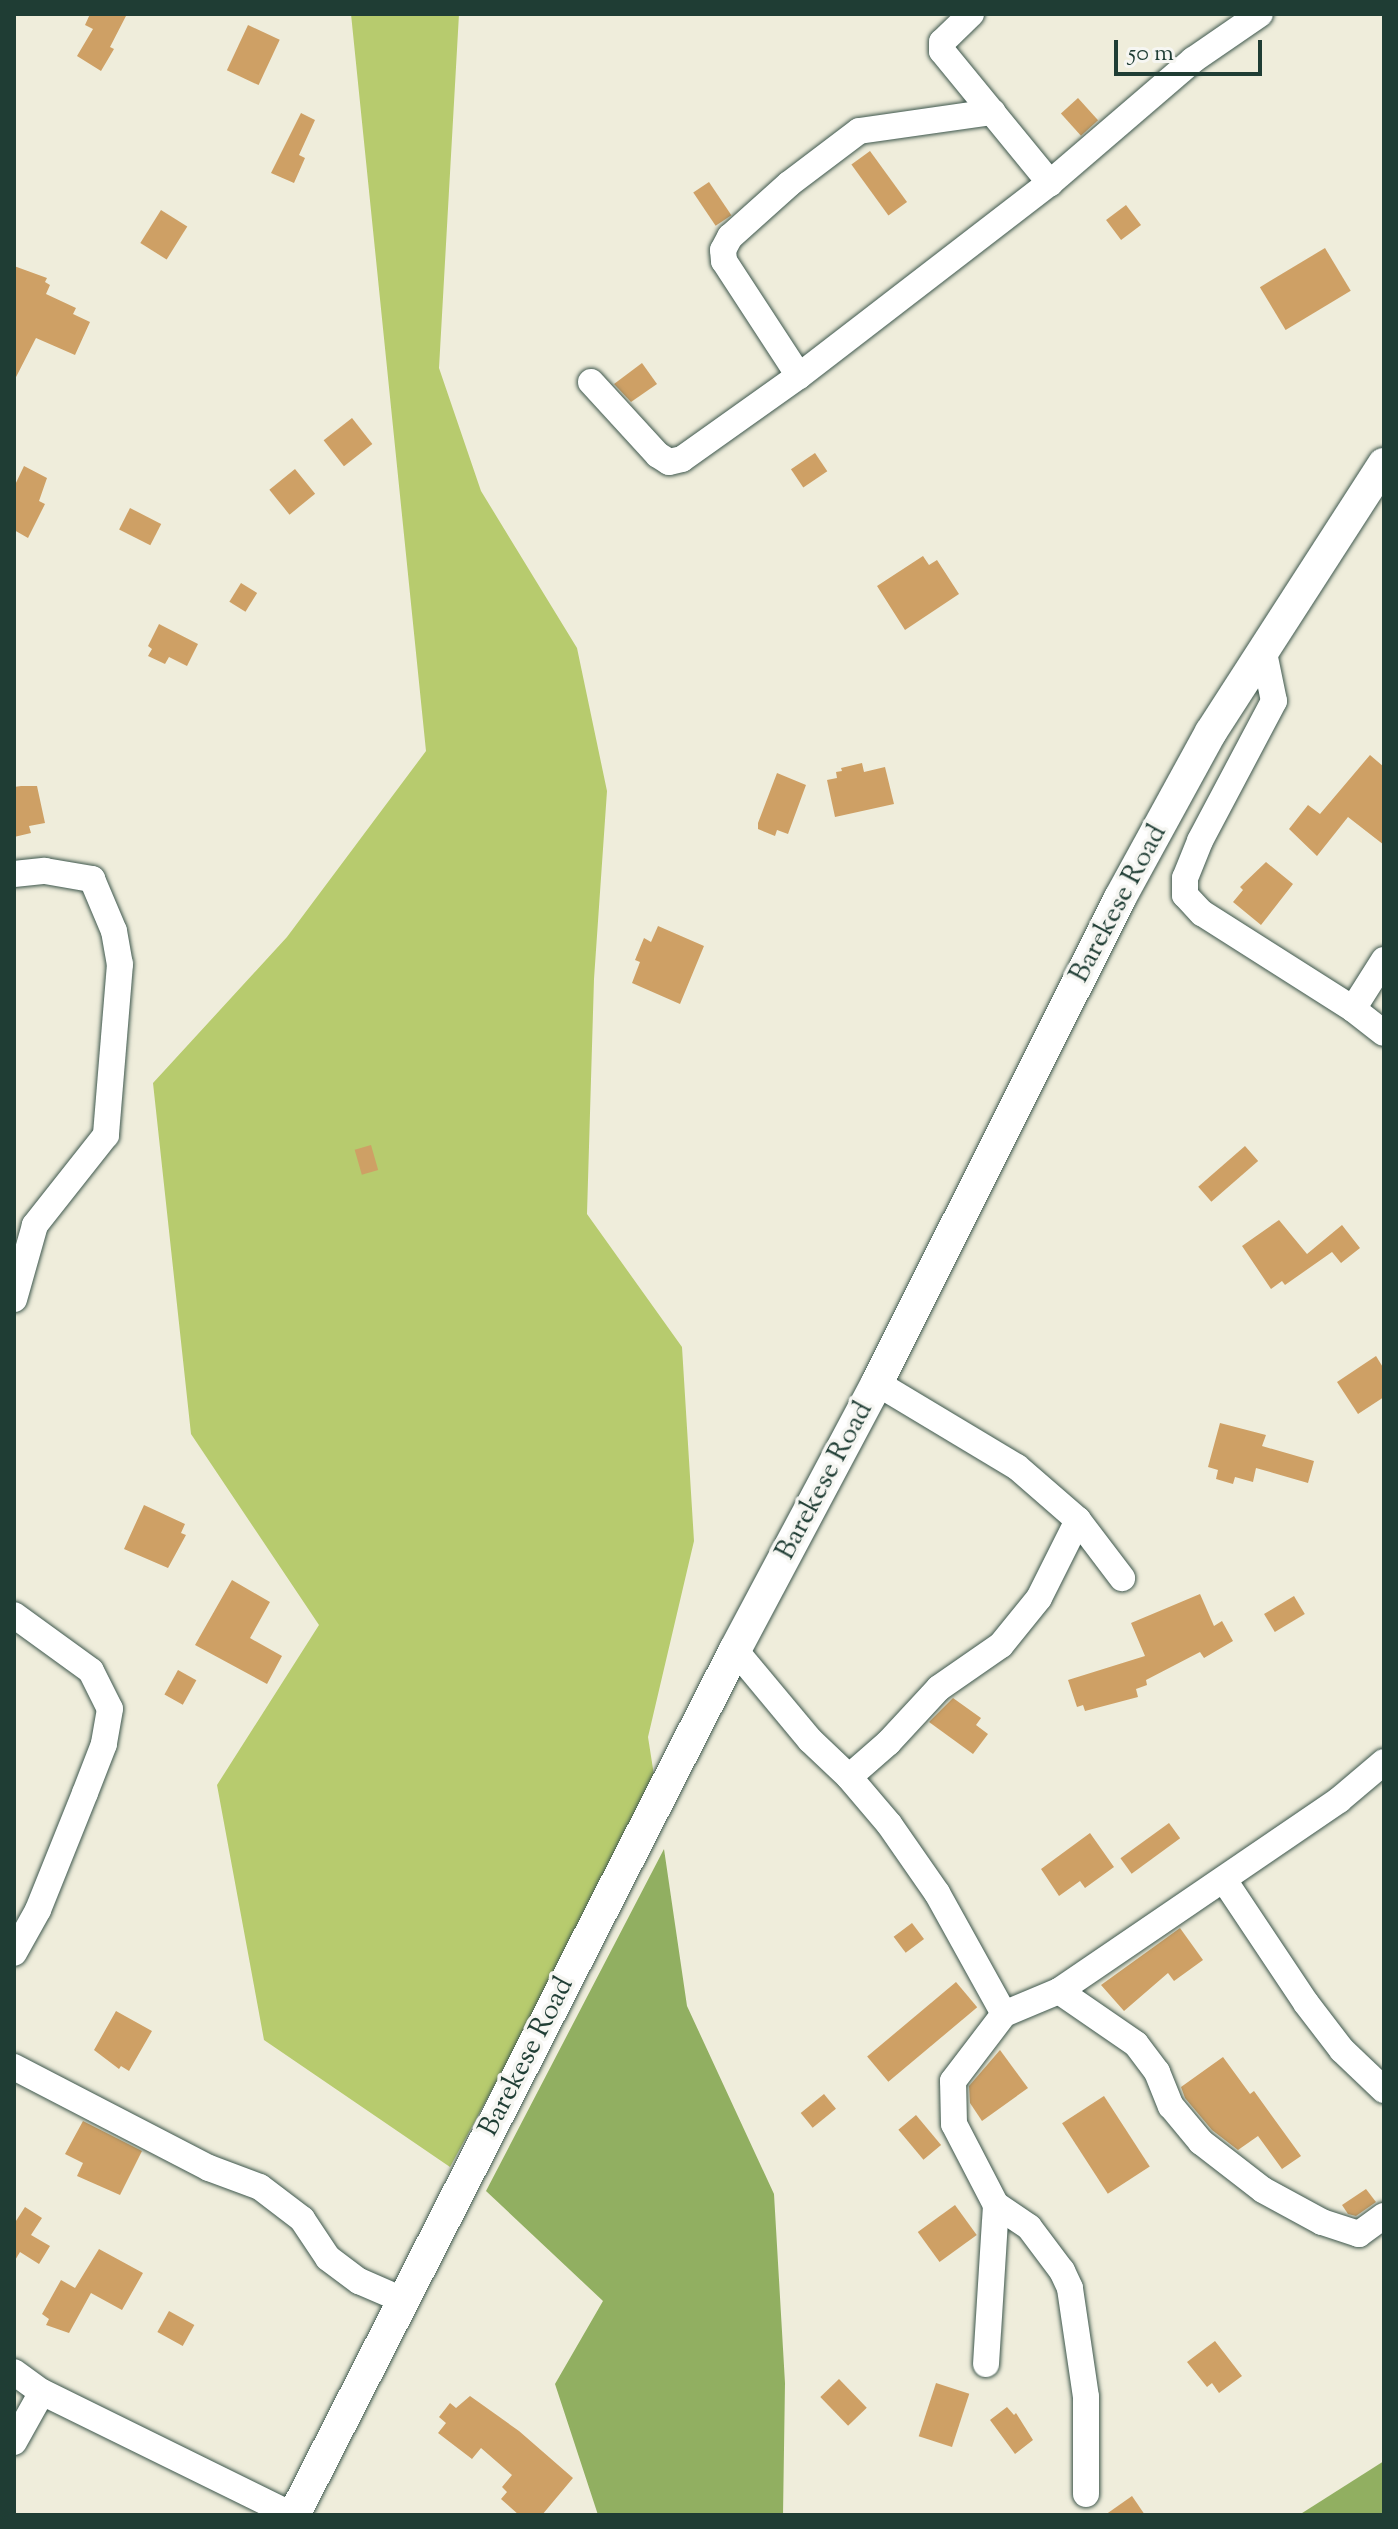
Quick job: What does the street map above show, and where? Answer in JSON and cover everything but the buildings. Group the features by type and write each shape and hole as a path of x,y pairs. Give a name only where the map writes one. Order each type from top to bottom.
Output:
{"main road":[{"name":"Barekese Road","path":"293,2515 735,1650 877,1383 1120,898 1211,732 1384,464"}],"street":[{"path":"971,14 941,47 1050,183"},
{"path":"591,382 658,455 676,462 799,376 1050,183 1193,60 1260,14"},
{"path":"799,376 724,261 723,250 730,237 789,184 859,131 993,112"},
{"path":"1263,648 1274,701 1200,841 1185,878 1185,895 1202,913 1353,1009 1384,1033"},
{"path":"14,874 45,871 92,879 114,931 120,964 106,1135 35,1225 14,1299"},
{"path":"1353,1009 1384,960"},
{"path":"877,1383 1017,1467 1078,1520 1122,1578"},
{"path":"849,1777 888,1743 939,1688 1001,1645 1039,1598 1078,1520"},
{"path":"14,1615 91,1671 110,1709 104,1744 85,1793 38,1910 14,1953"},
{"path":"735,1650 810,1740 849,1777 889,1824 937,1893 1004,2014"},
{"path":"1086,2494 1086,2397 1070,2288 1062,2271 1029,2227 996,2205 954,2124 951,2099 953,2081 1004,2014 1059,1991 1381,1774"},
{"path":"1224,1880 1306,2003 1342,2050 1384,2090"},
{"path":"1059,1991 1136,2044 1157,2072 1171,2106 1201,2142 1263,2190 1322,2222 1359,2234 1384,2216"},
{"path":"14,2067 209,2168 260,2187 302,2219 328,2258 359,2281 403,2300"},
{"path":"986,2364 996,2205"},
{"path":"14,2372 42,2392 293,2515"},
{"path":"14,2442 42,2392"}],"green space":[{"path":"351,14 459,14 439,368 481,491 577,648 607,791 594,979 587,1214 682,1347 694,1541 648,1737 656,1788 450,2167 264,2040 217,1785 319,1625 191,1434 153,1083 287,937 426,751"},
{"path":"664,1849 687,2006 774,2194 785,2383 783,2515 598,2515 555,2384 603,2301 486,2191"},
{"path":"1384,2461 1384,2515 1299,2515"}]}
